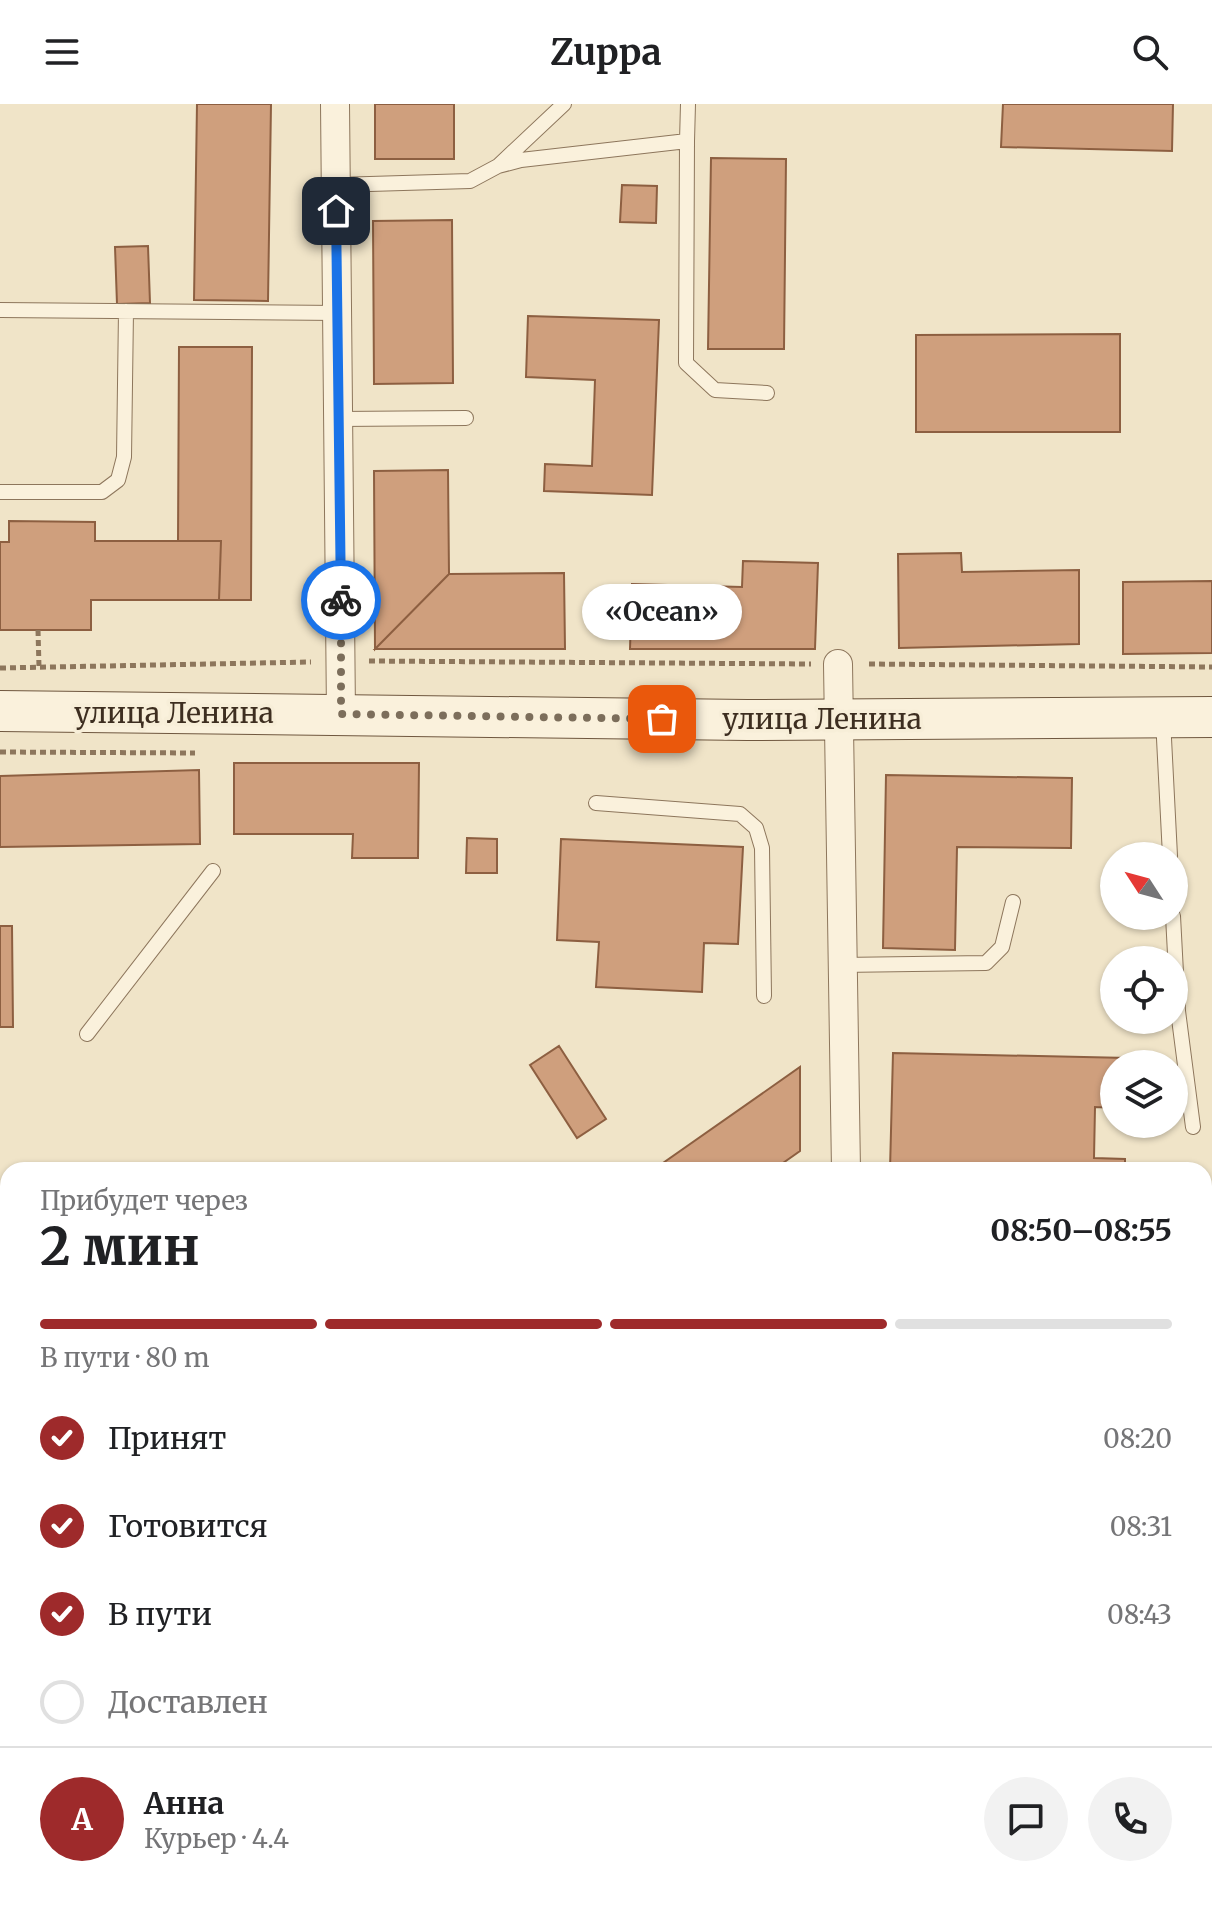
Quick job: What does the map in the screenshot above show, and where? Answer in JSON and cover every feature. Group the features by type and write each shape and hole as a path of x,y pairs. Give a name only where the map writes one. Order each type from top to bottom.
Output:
{"street":[{"path":"335,104 341,714"},
{"path":"838,664 840,965 846,1162"},
{"name":"улица Ленина","path":"0,711 837,719 1212,717"}],"lane":[{"path":"336,185 470,181 498,166 564,104"},
{"path":"688,104 686,363 715,390 767,393"},
{"path":"498,166 687,141"},
{"path":"0,310 338,313"},
{"path":"0,492 102,492 118,480 124,457 126,311"},
{"path":"339,419 466,418"},
{"path":"1163,718 1169,842"},
{"path":"596,803 740,814 756,828 762,848 764,996"},
{"path":"87,1034 213,871"},
{"path":"840,965 986,963 1002,947 1013,902"},
{"path":"1174,930 1178,1011 1193,1127"}],"path":[{"path":"38,630 39,667"},
{"path":"0,668 341,662 1212,667"}],"building":[{"path":"197,104 271,104 268,301 194,300"},
{"path":"375,104 454,104 454,159 375,159"},
{"path":"1003,104 1173,104 1172,151 1001,147"},
{"path":"711,158 786,159 784,349 708,349"},
{"path":"622,185 657,186 656,223 620,222"},
{"path":"452,220 453,383 374,384 373,221"},
{"path":"148,246 150,303 117,304 115,247"},
{"path":"528,316 659,320 652,495 544,491 545,464 592,466 595,380 526,377"},
{"path":"1120,334 1120,432 916,432 916,335"},
{"path":"179,347 252,347 251,600 219,600 221,541 178,541"},
{"path":"448,470 449,574 375,649 374,471"},
{"path":"9,521 95,522 95,541 221,541 219,600 91,600 91,630 0,630 0,542 9,542"},
{"path":"961,553 962,572 1079,570 1079,644 899,648 898,554"},
{"path":"743,561 818,563 815,649 630,649 632,584 742,587"},
{"path":"564,573 565,649 375,649 449,574"},
{"path":"1212,581 1212,653 1123,654 1123,582"},
{"path":"234,763 419,763 418,858 352,858 353,834 234,834"},
{"path":"199,770 200,844 0,847 0,776"},
{"path":"886,775 1072,778 1071,848 957,847 955,950 883,948"},
{"path":"467,838 497,839 497,873 466,873"},
{"path":"561,839 743,847 738,944 704,943 702,992 596,987 599,942 557,940"},
{"path":"0,926 12,926 13,1027 0,1027"},
{"path":"559,1046 606,1119 577,1138 530,1065"},
{"path":"893,1053 1100,1057 1100,1107 1095,1107 1094,1158 1125,1159 1125,1162 890,1162"},
{"path":"800,1067 800,1151 784,1162 664,1162"}],"way so far":[{"path":"341,600 341,714 662,719"}],"place":[{"name":"«Оcean»","path":"662,719"}],"route":[{"path":"336,211 341,600"}]}
